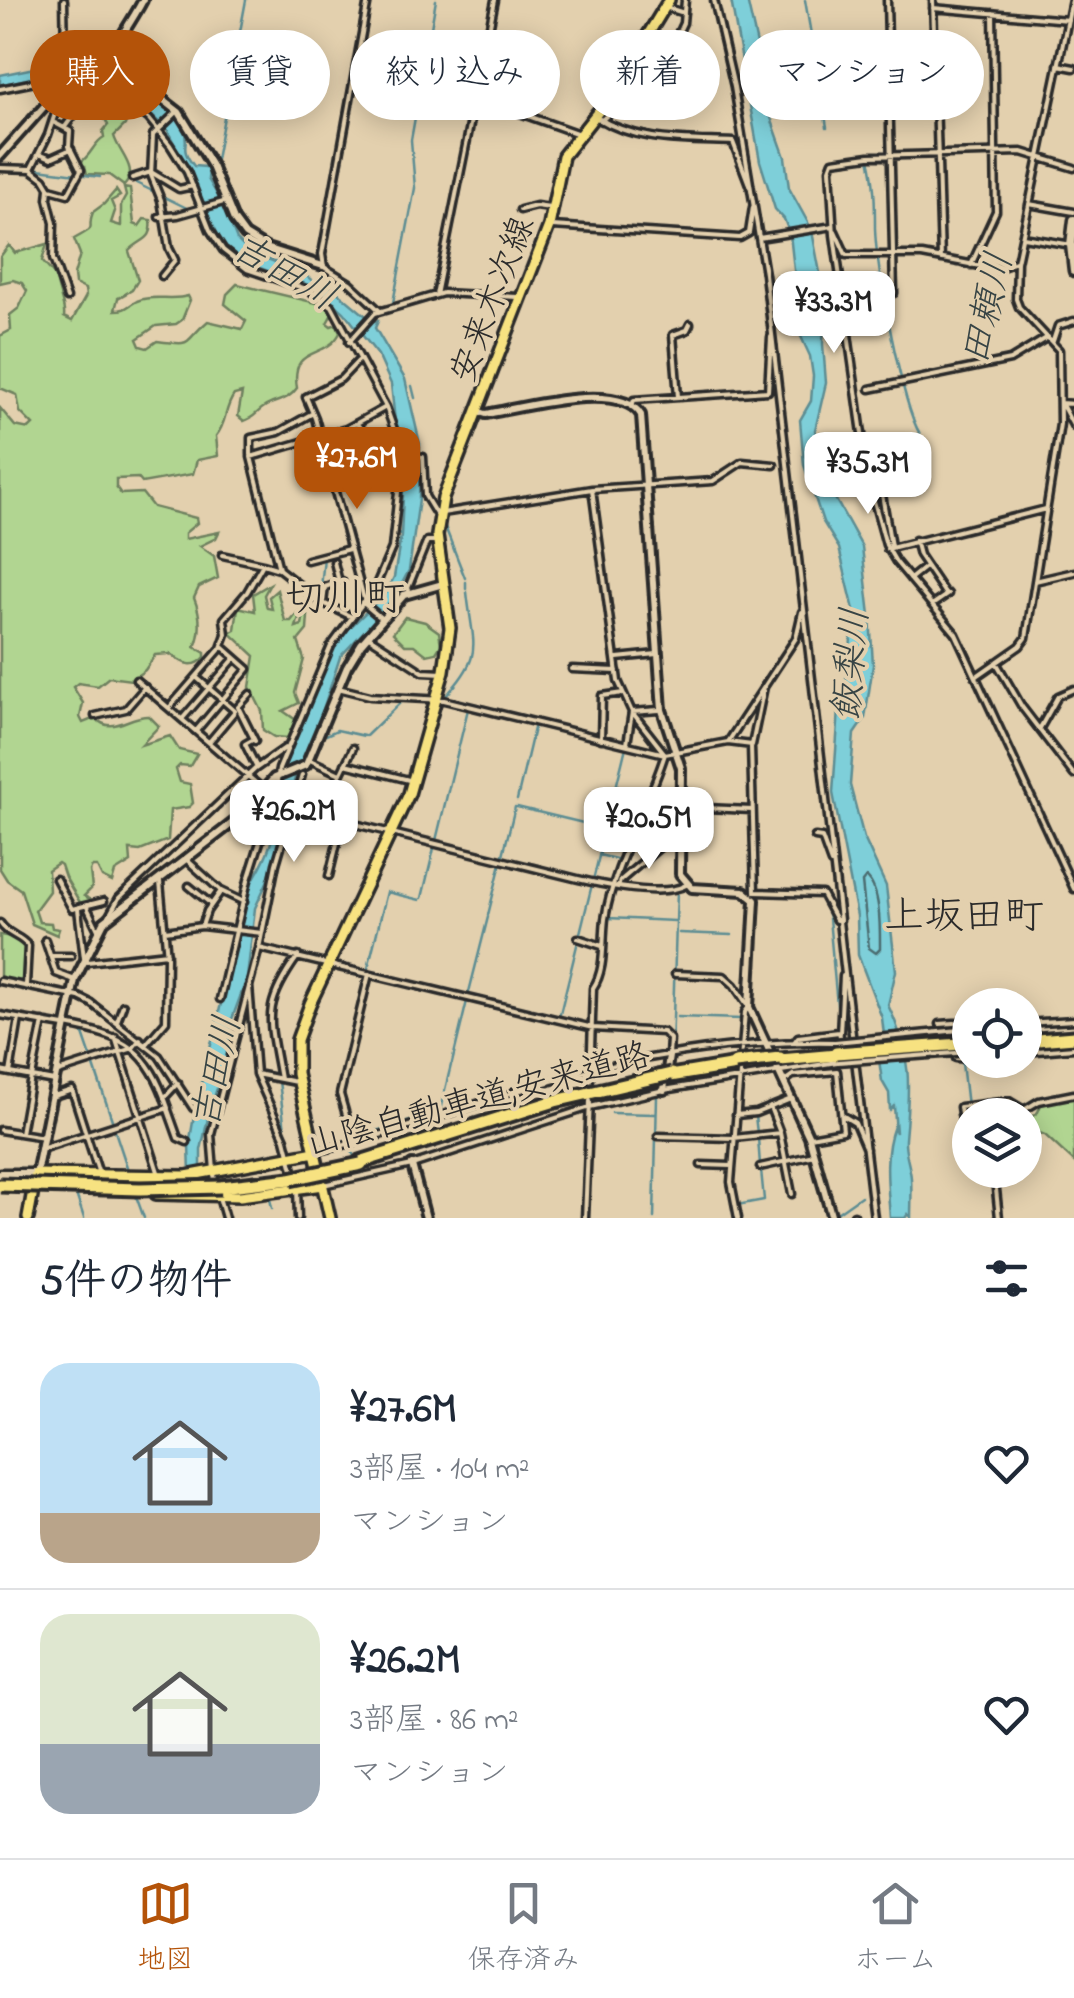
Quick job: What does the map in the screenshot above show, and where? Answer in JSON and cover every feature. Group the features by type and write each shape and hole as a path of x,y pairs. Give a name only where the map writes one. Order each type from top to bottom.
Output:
{"highway":[{"path":"1042,1039 1074,1036"},
{"name":"山陰自動車道;安来道路","path":"3,1188 219,1191 360,1163 556,1104 664,1079 836,1053 952,1048"}],"main road":[{"name":"安来木次線","path":"650,30 667,3"},
{"name":"安来木次線","path":"330,1218 299,1083 298,1035 414,781 444,673 450,628 438,540 440,513 550,226 562,161 579,134 597,120"},
{"path":"1074,216 1074,271"},
{"path":"0,1171 185,1176 315,1152"},
{"path":"28,1218 36,1174"},
{"path":"3,1188 190,1195 298,1191 323,1185"}],"street":[{"path":"64,0 64,30"},
{"path":"124,30 143,0"},
{"path":"323,266 324,238 368,0"},
{"path":"489,30 495,0"},
{"path":"680,30 685,0"},
{"path":"714,0 734,87 772,327 874,1218"},
{"path":"887,0 894,293"},
{"path":"933,0 941,259"},
{"path":"976,677 1026,638 1046,509 1061,403 1059,350 1025,316 1017,302 1017,262 1072,0"},
{"path":"667,3 684,13"},
{"path":"933,8 1068,20"},
{"path":"971,264 996,211 993,13"},
{"path":"1058,66 1074,68"},
{"path":"0,89 30,83"},
{"path":"170,107 212,166 237,225 254,242 323,266 358,289 378,312"},
{"path":"162,276 175,261 151,172 153,135 177,112"},
{"path":"0,156 32,120"},
{"path":"65,127 69,120"},
{"path":"147,120 159,129 193,186 214,237 226,253 247,269 321,296 334,308 386,407 399,456 392,548 379,580 331,646 287,748 220,999"},
{"path":"436,295 470,120"},
{"path":"540,120 579,134"},
{"path":"600,120 642,136 733,142 750,187"},
{"path":"31,168 53,122 65,127 80,174 68,194 49,189"},
{"path":"39,153 51,158 70,149"},
{"path":"1074,168 1023,152 868,156 831,162 832,227 869,483 889,548 956,634 1072,877 1074,889"},
{"path":"0,168 31,168 44,179 54,226 52,256 67,298"},
{"path":"132,178 151,172 178,189 193,186"},
{"path":"161,216 225,202"},
{"path":"1029,204 1074,216"},
{"path":"550,226 740,238 748,233 753,207"},
{"path":"520,210 555,208"},
{"path":"832,227 847,256 893,254 995,269 1017,262"},
{"path":"759,238 832,227"},
{"path":"1022,237 1073,246"},
{"path":"349,342 378,312 444,292 523,298"},
{"path":"870,389 1019,357 1050,339 1058,326 1074,321"},
{"path":"678,397 673,335 688,330 690,324"},
{"path":"633,403 768,391 772,327"},
{"path":"359,360 340,379 306,397 363,601 381,618"},
{"path":"477,412 486,414 598,396 633,403 643,421 662,710 682,768 680,870 686,885 696,889 822,894 839,922"},
{"path":"1061,403 1074,404"},
{"path":"1061,403 1074,427"},
{"path":"251,457 320,439 358,424 386,407"},
{"path":"279,569 251,457 251,438 280,432 313,413"},
{"path":"358,424 376,450 421,456 425,496 434,512 440,513 592,489 713,481 743,462 774,465"},
{"path":"880,483 889,548"},
{"path":"592,489 618,671 632,712 664,754"},
{"path":"889,548 1046,509"},
{"path":"410,593 408,588 427,541 438,540"},
{"path":"915,540 925,567 947,595 932,605"},
{"path":"307,560 350,549"},
{"path":"222,555 279,569 323,603 351,617"},
{"path":"323,603 324,588 340,582 334,562"},
{"path":"169,708 222,646 226,634 224,619 248,592 263,564"},
{"path":"910,579 925,567"},
{"path":"1034,582 1074,572"},
{"path":"225,1218 212,1172 210,1140 302,770 310,760 352,656 367,636 410,593 443,584"},
{"path":"728,742 796,638 803,603"},
{"path":"367,636 423,672 444,673"},
{"path":"196,731 248,669 222,646"},
{"path":"616,658 658,654"},
{"path":"182,720 235,658"},
{"path":"997,662 1013,692 1074,775"},
{"path":"572,670 618,671"},
{"path":"196,678 237,709 255,740 245,744 256,768"},
{"path":"136,680 264,790"},
{"path":"738,1218 731,1182 737,1069 749,1007 756,905 752,746 764,687"},
{"path":"95,716 126,709 145,688"},
{"path":"338,688 374,696 436,699 664,754 728,742 752,746"},
{"path":"1041,727 1058,696 1074,689"},
{"path":"601,739 602,697 624,693"},
{"path":"208,742 250,694"},
{"path":"632,712 662,710"},
{"path":"627,745 632,712"},
{"path":"36,1174 75,980 119,898 256,768 287,748"},
{"path":"324,809 354,748"},
{"path":"590,1080 592,988 600,978 605,918 664,754"},
{"path":"310,760 340,774"},
{"path":"345,764 414,781"},
{"path":"109,916 243,814 277,776 302,770"},
{"path":"336,783 346,791"},
{"path":"299,791 342,821 616,888 678,890 686,885"},
{"path":"682,807 752,810"},
{"path":"616,888 660,847 681,819"},
{"path":"329,876 342,821"},
{"path":"815,838 822,838 833,867"},
{"path":"186,859 221,891 244,902"},
{"path":"142,876 149,886"},
{"path":"146,1044 166,1021 167,954 160,878"},
{"path":"56,879 72,909 104,902"},
{"path":"189,886 211,904"},
{"path":"202,926 221,891"},
{"path":"87,907 99,932"},
{"path":"78,909 83,960"},
{"path":"0,923 9,935 21,938 28,946 26,985"},
{"path":"165,931 202,926 261,933"},
{"path":"578,938 602,946"},
{"path":"46,940 56,973 75,980"},
{"path":"260,948 592,1028 666,1032 670,1039 664,1079 412,1165 323,1185"},
{"path":"83,960 167,954"},
{"path":"52,956 72,956"},
{"path":"280,1079 270,1022 272,1001 276,986 298,956"},
{"path":"783,1082 793,1075 836,1071 846,1064 840,1033 844,966"},
{"path":"354,1143 340,1094 369,974"},
{"path":"675,974 723,976 749,1007 764,1042 780,1063 783,1082 814,1154 832,1218"},
{"path":"0,981 84,1000 146,1044 196,1109 216,1114"},
{"path":"249,986 256,1074 290,1157 298,1191 298,1218"},
{"path":"116,1021 123,1005"},
{"path":"0,1015 114,1037 133,1048 152,1068 178,1138 186,1142"},
{"path":"10,1073 19,1018"},
{"path":"1042,1022 1074,1020"},
{"path":"21,1133 43,1022"},
{"path":"940,1024 952,1023"},
{"path":"315,1152 590,1072 669,1056 796,1041 836,1053 952,1030"},
{"path":"796,1041 798,1037 840,1033"},
{"path":"114,1037 166,1194"},
{"path":"0,1071 55,1077 133,1048 140,1039"},
{"path":"1042,1051 1074,1048"},
{"path":"946,1061 952,1060"},
{"path":"808,1137 844,1131 836,1071"},
{"path":"256,1074 299,1083"},
{"path":"164,1098 178,1083"},
{"path":"52,1097 72,1090 105,1192"},
{"path":"1042,1101 1074,1094"},
{"path":"736,1115 770,1108 791,1098"},
{"path":"585,1218 590,1103"},
{"path":"41,1149 168,1108"},
{"path":"770,1108 780,1134 792,1194"},
{"path":"842,1115 855,1122 866,1149"},
{"path":"433,1117 436,1125"},
{"path":"0,1130 44,1137"},
{"path":"658,1136 734,1138 780,1134"},
{"path":"760,1168 814,1154"},
{"path":"412,1165 426,1218"},
{"path":"701,1165 732,1166"},
{"path":"185,1176 190,1195"},
{"path":"996,1188 999,1218"}],"green space":[{"path":"106,120 127,120 114,136 129,167 124,186 109,175 87,174 85,166 79,163 104,137"},
{"path":"124,188 130,189 134,224 139,226 144,219 151,220 151,227 149,236 129,251 138,280 132,290 118,298 115,310 149,298 188,296 190,300 182,320 156,326 137,339 140,346 147,348 157,341 187,342 208,321 242,329 246,321 225,304 227,294 237,284 329,306 332,314 327,323 337,324 340,333 334,342 299,365 297,388 286,398 244,421 238,416 242,393 234,395 216,436 218,456 197,460 193,474 142,483 138,478 116,479 121,494 142,493 153,507 196,518 197,523 185,533 185,539 219,532 216,538 200,546 214,556 218,578 199,587 194,598 200,623 195,647 205,657 192,664 170,654 155,655 145,670 131,680 109,677 98,686 78,683 73,687 83,703 80,717 83,723 95,718 114,725 149,716 159,726 141,745 170,736 179,750 197,754 190,766 180,765 176,769 180,782 190,784 193,803 170,810 168,840 140,851 130,850 131,862 115,872 112,882 92,867 92,888 84,896 96,902 82,906 58,863 48,870 49,891 35,910 39,922 51,923 52,928 59,929 57,935 32,924 21,890 0,869 0,408 15,426 29,429 33,425 20,412 17,395 0,388 0,336 11,330 10,315 19,308 27,291 22,283 13,280 0,283 0,257 9,245 15,253 47,244 42,261 56,277 64,317 72,321 86,296 85,289 75,284 80,254 74,239 90,229 93,212 116,190 120,196 111,201 115,211 111,223 121,226"},
{"path":"270,584 264,595 267,608 272,609 269,597 277,590 285,621 291,621 302,607 296,627 302,625 304,614 308,616 307,630 298,641 304,659 295,693 299,703 283,711 296,720 287,738 274,737 263,730 262,711 250,687 255,656 227,630 235,630 238,607 255,611 253,594"},
{"path":"405,617 425,622 439,632 441,645 436,653 427,655 414,645 405,645 393,633"},
{"path":"0,935 19,938 28,949 24,983 0,980"},
{"path":"1074,1099 1074,1162 1042,1134 1042,1102"}],"water":[{"path":"731,0 747,0 754,30 740,30 740,50"},
{"path":"30,69 30,78 0,85 0,75"},
{"name":"吉田川","path":"170,109 184,130 189,159 194,166 209,170 208,179 237,240 248,251 304,274 319,286 329,285 372,321 378,321 375,328 405,379 420,444 419,499 409,570 394,599 340,657 318,725 295,777 286,824 255,908 247,978 232,1019 225,1065 210,1109 201,1150 201,1173 190,1174 189,1145 195,1110 250,885 271,843 283,767 333,649 344,633 386,593 394,577 403,496 391,384 378,355 344,312 323,293 245,262 223,245 167,129 156,120 170,120"},
{"path":"753,120 772,120 785,157 789,188 811,228 789,232 775,209"},
{"path":"812,231 825,299 826,383 815,430 825,480 862,547 870,615 873,665 865,718 854,734 850,785 864,838 886,886 896,971 888,1005 907,1070 905,1144 911,1178 911,1218 908,1214 905,1218 890,1218 887,1160 894,1126 896,1133 894,1106 890,1110 889,1093 882,1081 882,1018 858,955 857,916 833,793 840,695 852,662 854,610 839,548 823,522 804,465 800,420 811,401 813,376 810,356 797,328 794,297 801,286 794,270 790,234"}],"waterway":[{"path":"62,0 62,30"},
{"path":"215,165 246,0"},
{"path":"392,308 415,188 411,140 436,0"},
{"path":"805,0 827,127"},
{"path":"1,150 30,115"},
{"path":"869,159 885,302 898,366 920,434"},
{"path":"0,166 23,167"},
{"path":"31,168 100,177"},
{"path":"136,183 201,215"},
{"path":"412,386 415,398"},
{"path":"444,524 465,578"},
{"path":"320,599 324,557"},
{"path":"466,582 466,589"},
{"path":"444,698 471,660 473,639 467,592"},
{"path":"441,607 445,635"},
{"path":"438,672 442,658"},
{"path":"432,697 438,675"},
{"path":"366,736 403,700"},
{"path":"422,731 430,704"},
{"path":"311,1015 407,814 440,704"},
{"path":"422,898 468,709"},
{"path":"517,800 535,724"},
{"path":"326,735 337,730 364,736"},
{"path":"542,1018 559,1018 626,747"},
{"path":"488,915 515,807"},
{"path":"517,807 604,828"},
{"path":"665,837 677,819"},
{"path":"599,855 620,860"},
{"path":"672,1051 677,891"},
{"path":"367,972 387,892 420,900"},
{"path":"824,901 839,1027"},
{"path":"468,996 488,917"},
{"path":"608,918 675,921"},
{"path":"679,933 732,935"},
{"path":"293,1079 294,1035 323,967"},
{"path":"338,1093 366,977"},
{"path":"452,1063 467,1001"},
{"path":"677,1017 742,1019"},
{"path":"82,1031 92,1060"},
{"path":"301,1049 304,1032"},
{"path":"93,1063 113,1123"},
{"path":"440,1110 451,1065"},
{"path":"301,1067 320,1144 324,1147 349,1139"},
{"path":"964,1078 966,1098"},
{"path":"279,1081 286,1138"},
{"path":"338,1095 349,1137"},
{"path":"654,1218 657,1096"},
{"path":"429,1115 439,1111"},
{"path":"612,1113 655,1114"},
{"path":"755,1116 757,1133"},
{"path":"355,1137 424,1117"},
{"path":"114,1128 129,1173"},
{"path":"758,1138 760,1165"},
{"path":"351,1147 355,1160"},
{"path":"737,1205 764,1200 761,1170"},
{"path":"993,1188 997,1218"},
{"path":"76,1194 84,1218"},
{"path":"136,1196 144,1218"},
{"path":"834,1215 861,1196"},
{"path":"270,1199 272,1208"}],"tunnel":[{"path":"436,1125 443,1147"}],"district":[{"name":"切川町","path":"345,596"},
{"name":"上坂田町","path":"964,914"}],"water label":[{"name":"田頼川","path":"986,308"},
{"name":"飯梨川","path":"849,664"}]}
